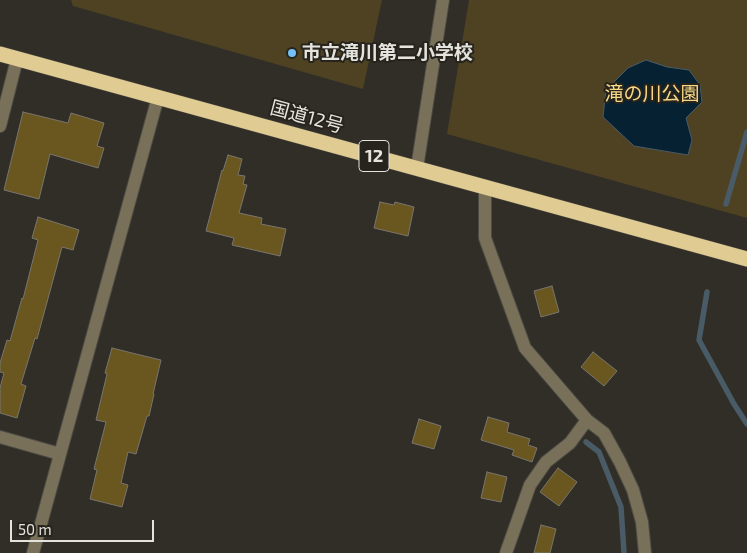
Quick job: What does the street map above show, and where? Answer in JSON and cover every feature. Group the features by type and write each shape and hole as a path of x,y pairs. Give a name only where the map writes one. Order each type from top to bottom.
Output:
{"highway":[{"name":"国道12号","path":"0,54 747,258"}],"street":[{"path":"417,168 442,0"},
{"path":"0,126 17,59"},
{"path":"33,553 158,96"},
{"path":"485,186 485,238 525,348 587,420 604,433 633,490 642,522 645,553"},
{"path":"506,553 530,485 546,462 570,443 587,420"},
{"path":"0,438 60,454"}],"green space":[{"path":"71,0 382,0 363,89 73,6"},
{"name":"滝の川公園","path":"469,0 747,0 747,218 447,134"}],"water":[{"path":"646,60 667,67 689,70 700,85 702,102 686,118 692,140 688,155 634,146 603,117 606,90 628,68"}],"building":[{"path":"23,112 68,123 71,113 104,123 97,146 104,148 98,168 50,154 39,199 4,190"},
{"path":"228,155 242,159 238,175 245,176 243,184 247,185 239,213 262,218 261,224 286,229 280,256 232,245 234,238 206,231 222,170"},
{"path":"380,202 394,205 395,202 414,207 408,236 374,228"},
{"path":"38,217 79,230 73,250 62,247 37,339 35,338 21,384 26,386 17,418 0,413 0,388 4,373 0,372 0,363 7,340 10,341 23,299 38,240 32,238"},
{"path":"552,286 559,312 541,317 534,291"},
{"path":"112,348 161,360 149,416 147,416 136,454 128,452 121,483 128,485 122,507 90,499 97,470 94,469 106,422 96,420"},
{"path":"593,352 617,371 604,386 581,367"},
{"path":"488,417 509,423 507,432 530,439 528,445 537,448 532,462 512,455 514,450 481,440"},
{"path":"419,419 441,426 434,449 412,443"},
{"path":"558,468 577,482 559,506 540,492"},
{"path":"487,472 507,477 501,502 481,498"},
{"path":"541,525 556,529 550,553 534,553"}],"waterway":[{"path":"726,204 747,132"},
{"path":"707,292 699,340 747,424"},
{"path":"586,442 599,452 621,507 624,553"}],"place":[{"name":"市立滝川第二小学校","path":"292,53"}]}
